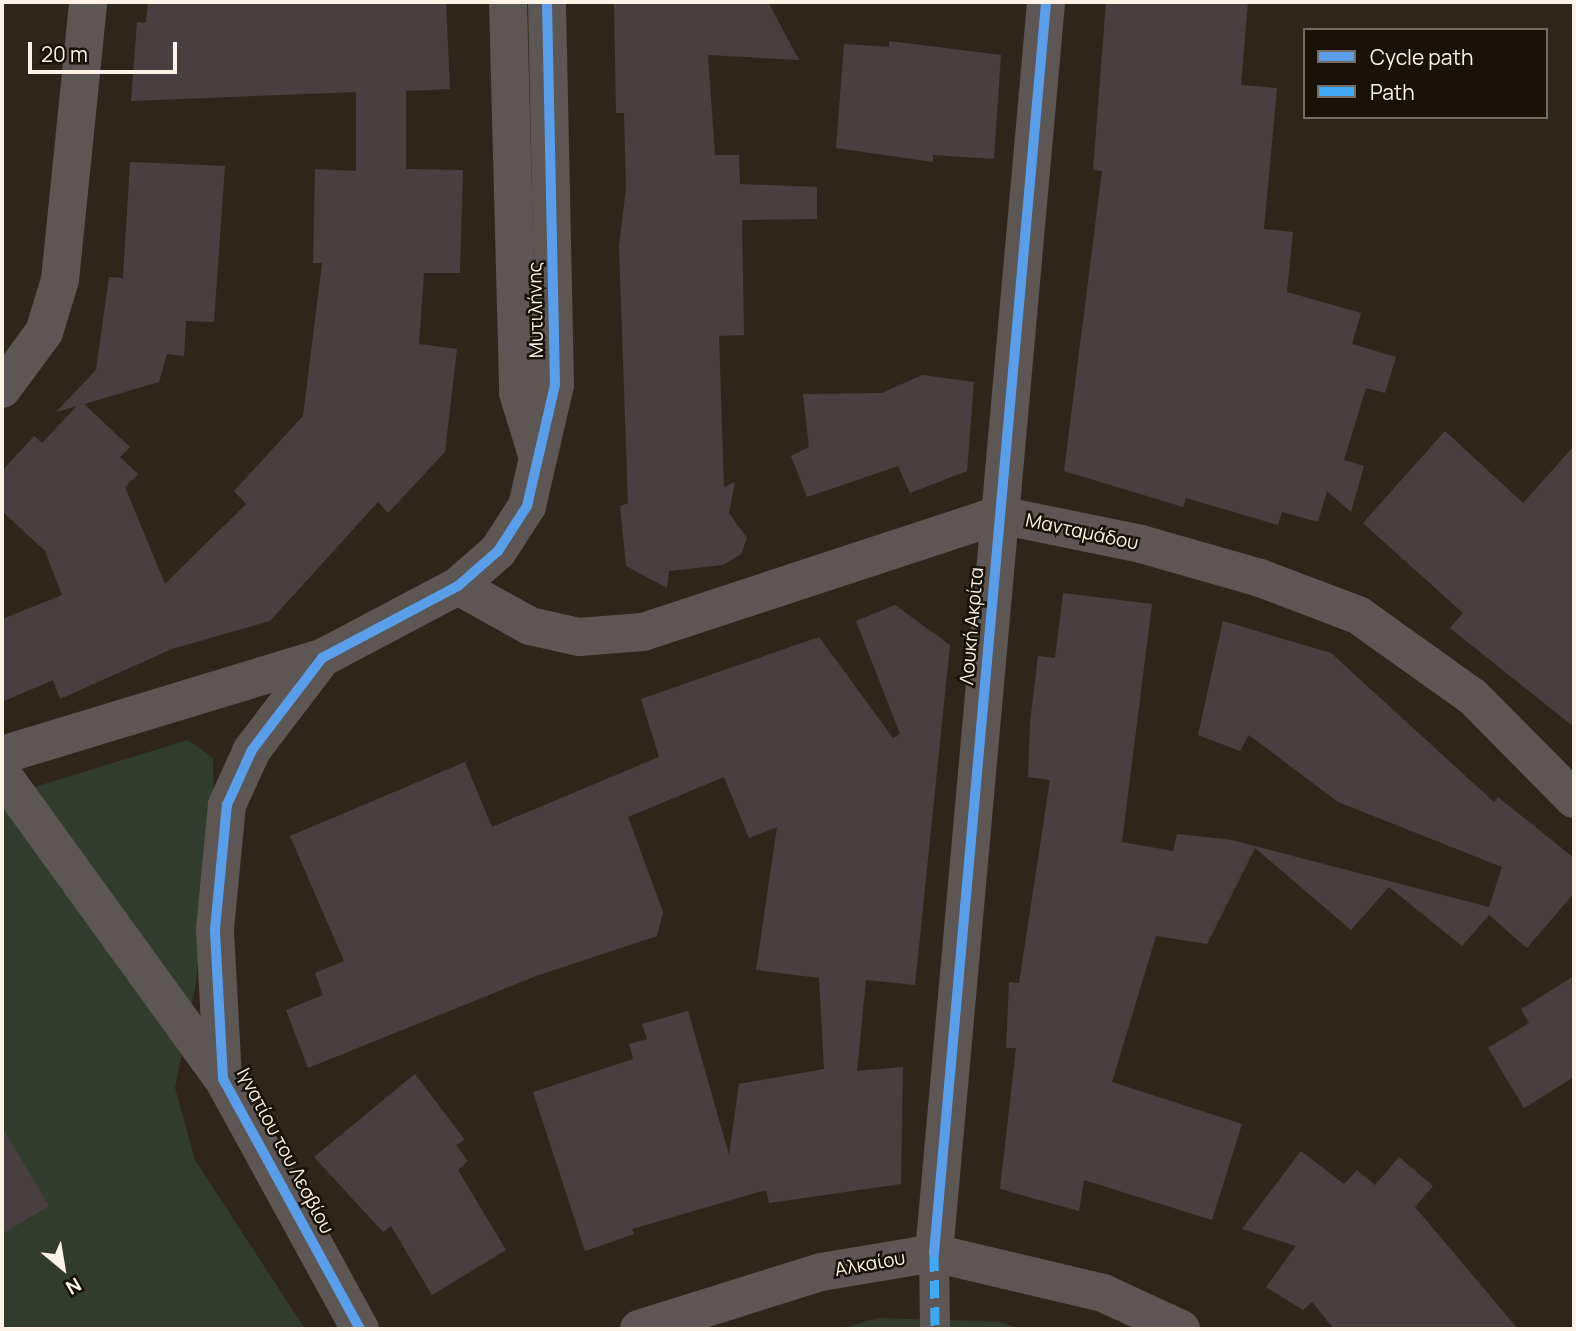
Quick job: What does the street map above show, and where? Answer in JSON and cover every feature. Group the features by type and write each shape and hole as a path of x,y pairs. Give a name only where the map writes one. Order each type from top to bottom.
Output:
{"street":[{"path":"2,389 44,332 60,280 88,2"},
{"name":"Μυτιλήνης","path":"508,2 518,393 539,460"},
{"name":"Μυτιλήνης","path":"458,586 498,551 527,506 555,385 548,2"},
{"name":"Λουκή Ακρίτα","path":"935,1329 934,1253 1045,2"},
{"name":"Μανταμάδου","path":"458,586 530,626 579,637 643,632 999,514 1180,555 1357,615 1473,697 1574,799"},
{"name":"Ιγνατίου του Λεσβίου","path":"360,1329 223,1079 215,929 227,805 252,750 322,658 458,586"},
{"path":"2,755 322,658"},
{"path":"2,774 223,1079"},
{"name":"Αλκαίου","path":"639,1329 821,1272 934,1253 1103,1293 1181,1329"}],"green space":[{"path":"188,740 213,758 214,807 196,983 175,1088 195,1160 305,1329 2,1329 2,797"},
{"path":"879,1318 999,1322 1022,1329 839,1329"}],"building":[{"path":"148,2 446,2 450,89 406,91 406,169 463,170 460,273 424,273 419,344 457,349 445,452 388,513 378,502 270,621 172,649 60,699 53,680 2,702 2,619 62,595 45,551 2,511 2,471 34,436 42,443 77,406 56,412 96,370 109,277 123,278 130,162 225,166 214,322 186,321 184,356 167,354 159,382 84,404 130,447 120,457 138,474 125,487 165,584 246,504 234,491 303,416 322,263 313,263 315,169 356,171 356,92 131,101 137,22 146,23"},
{"path":"614,2 768,2 799,60 708,55 715,155 739,155 740,184 817,187 817,219 742,220 744,335 719,336 724,487 735,482 729,513 747,538 741,554 723,565 669,571 667,588 626,566 620,506 628,503 619,246 626,188 624,113 616,113"},
{"path":"1106,2 1248,2 1241,85 1277,88 1264,229 1293,232 1287,292 1361,313 1352,344 1396,357 1385,393 1366,388 1344,460 1364,466 1351,512 1327,491 1318,522 1282,512 1278,525 1186,498 1183,507 1064,471 1102,171 1093,170"},
{"path":"889,41 1001,55 994,159 933,155 933,162 836,148 844,44 889,47"},
{"path":"922,375 974,382 967,471 910,493 898,466 807,497 791,456 809,447 803,394 882,393"},
{"path":"1445,431 1523,503 1574,446 1574,727 1450,628 1463,613 1363,523"},
{"path":"1063,593 1152,604 1122,842 1173,851 1177,834 1232,840 1489,907 1502,867 1338,802 1249,735 1240,751 1198,735 1223,621 1331,653 1494,802 1498,797 1574,858 1574,893 1527,948 1489,915 1462,946 1389,887 1351,930 1255,848 1207,944 1156,936 1112,1082 1242,1124 1212,1220 1084,1180 1079,1211 1000,1189 1016,1048 1006,1048 1009,982 1019,983 1050,780 1028,777 1030,723 1038,656 1055,658"},
{"path":"895,605 950,645 915,985 866,980 857,1071 903,1067 901,1184 769,1203 766,1190 632,1229 634,1234 585,1251 533,1092 633,1059 629,1044 647,1039 642,1024 688,1011 729,1155 739,1084 824,1069 819,978 756,970 777,827 749,838 724,777 628,817 663,912 657,936 536,976 308,1068 286,1010 323,995 315,973 344,961 290,836 465,762 492,827 659,757 641,699 819,637 893,738 900,734 856,621"},
{"path":"1574,976 1574,1077 1524,1108 1488,1048 1529,1023 1521,1009"},
{"path":"415,1074 465,1140 456,1145 468,1161 458,1170 506,1250 432,1295 391,1226 383,1232 314,1157"},
{"path":"2,1127 49,1206 2,1234"},
{"path":"1301,1151 1344,1184 1357,1170 1375,1185 1399,1157 1433,1186 1415,1207 1518,1329 1334,1329 1312,1302 1303,1310 1266,1287 1296,1246 1242,1229"}],"marked path":[{"path":"934,1253 935,1329"}],"cycle path":[{"path":"360,1329 223,1079 215,929 227,805 252,750 322,658 458,586 498,551 527,506 555,385 547,2"},
{"path":"934,1253 1046,2"}]}
